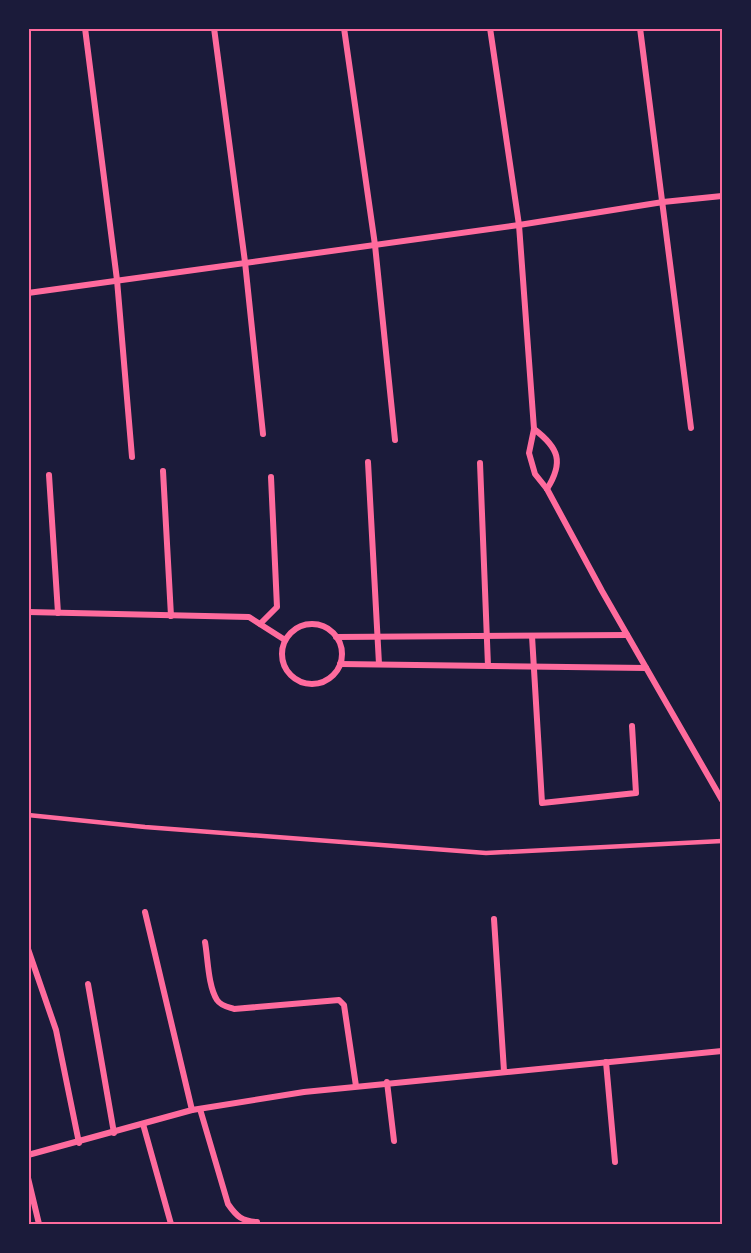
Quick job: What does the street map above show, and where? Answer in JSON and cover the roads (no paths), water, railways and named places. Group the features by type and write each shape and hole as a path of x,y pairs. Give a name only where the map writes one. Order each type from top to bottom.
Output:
{"street":[{"path":"85,28 117,280 132,457"},
{"path":"214,28 245,262 263,434"},
{"path":"344,28 375,245 395,440"},
{"path":"490,28 519,225 534,429 530,463 547,489 627,635 723,800"},
{"path":"640,28 691,428"},
{"path":"28,293 519,225 663,202 723,196"},
{"path":"534,429 549,440 556,455 558,472 547,489"},
{"path":"368,462 379,664"},
{"path":"480,463 488,666"},
{"path":"163,471 171,616"},
{"path":"49,475 58,613"},
{"path":"260,624 277,607 272,477"},
{"path":"28,612 249,617 285,640"},
{"path":"312,624 321,626 336,637 340,645 340,664 336,673 318,684 298,681 284,666 281,655 285,640 294,629 312,624"},
{"path":"336,637 627,635"},
{"path":"532,636 542,803 636,793 632,726"},
{"path":"340,664 646,668"},
{"path":"145,912 196,1110 228,1204 236,1216 245,1221 257,1222"},
{"path":"494,918 504,1071"},
{"path":"205,942 214,992 218,1002 224,1006 234,1009 339,1000 344,1005 356,1086"},
{"path":"28,949 56,1030 79,1143"},
{"path":"88,984 114,1133"},
{"path":"28,1155 196,1110 356,1086 723,1051"},
{"path":"606,1062 615,1162"},
{"path":"387,1082 394,1141"},
{"path":"143,1125 171,1224"},
{"path":"28,1178 39,1224"}],"lane":[{"path":"28,814 145,827 486,853 723,841"}]}
